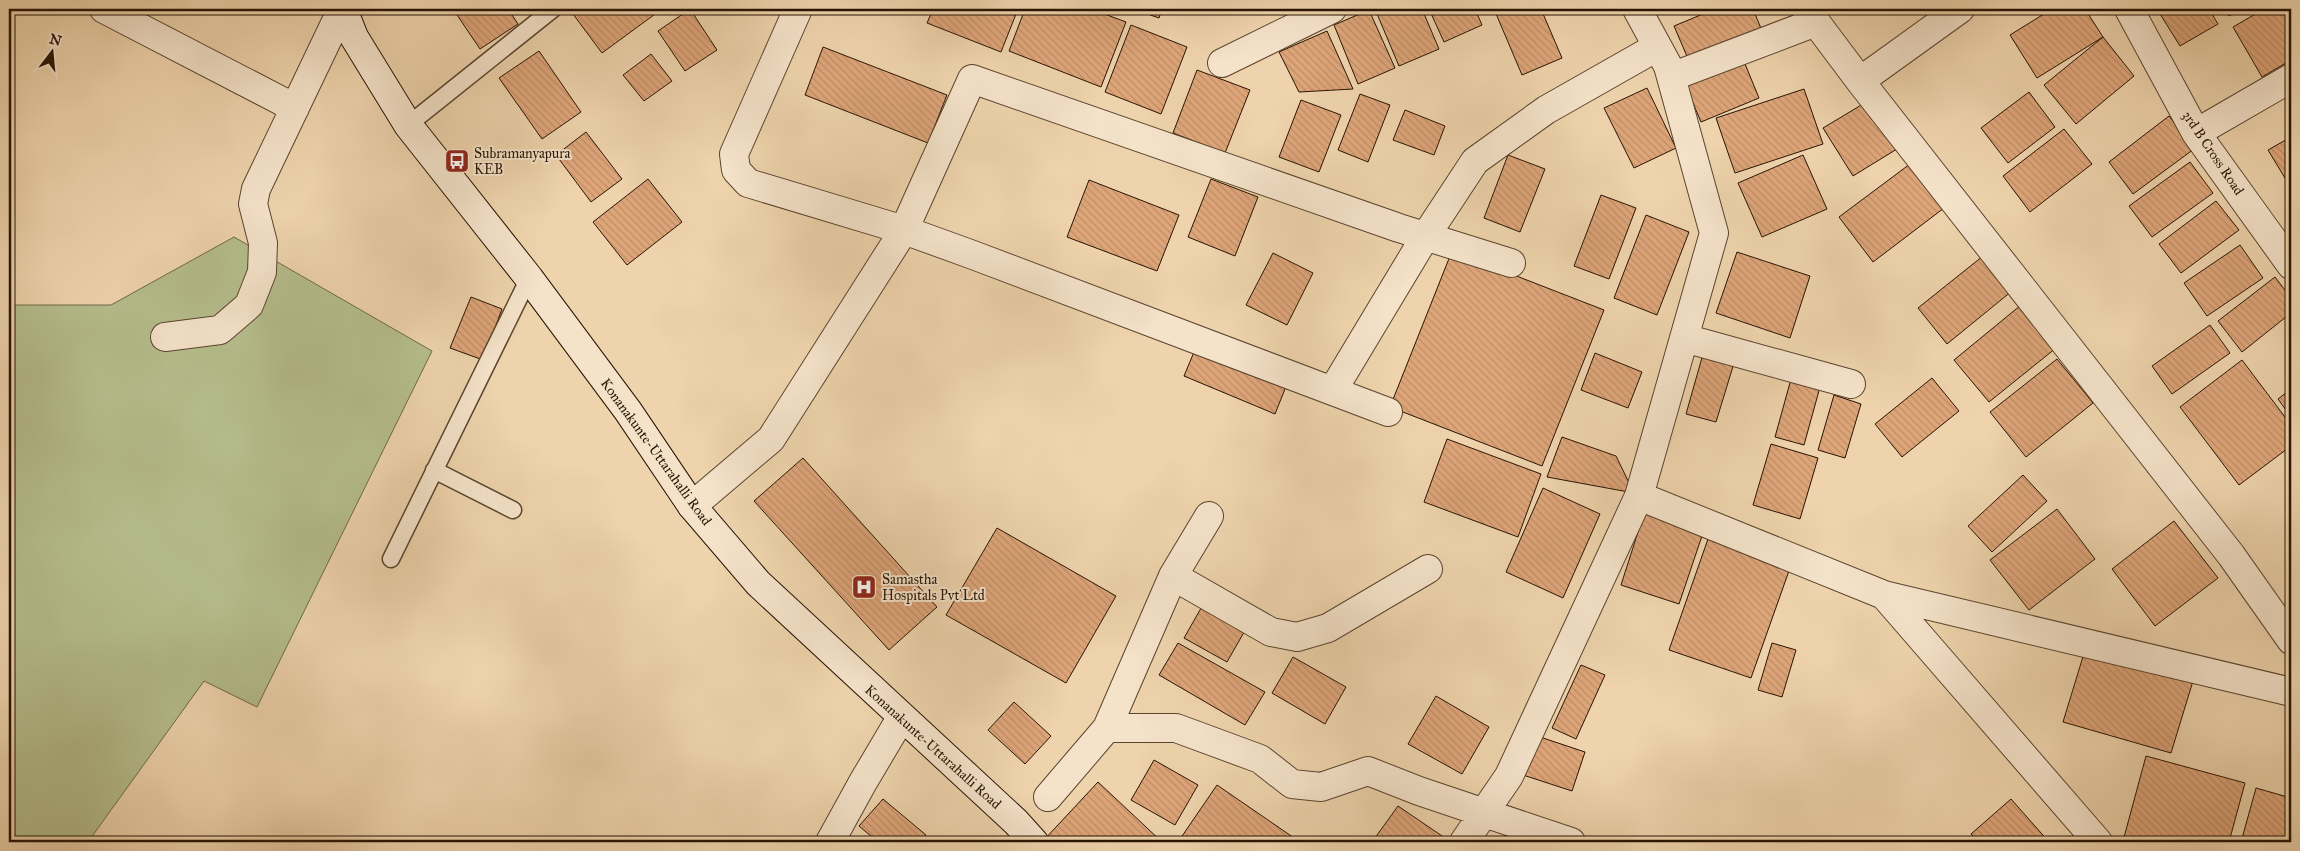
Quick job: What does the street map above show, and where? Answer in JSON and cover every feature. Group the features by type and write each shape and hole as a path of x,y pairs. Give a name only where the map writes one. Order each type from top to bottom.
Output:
{"street":[{"path":"104,9 295,108"},
{"path":"165,337 220,330 249,305 262,272 263,242 253,204 256,189 342,9"},
{"name":"Konanakunte-Uttarahalli Road","path":"342,9 354,37 408,125 529,278 628,411 692,506 758,583 901,718 1016,822 1034,842"},
{"path":"798,9 734,154 736,170 748,183 904,230 1388,412"},
{"path":"1222,63 1332,9"},
{"path":"1464,842 1508,776 1639,496 1714,233 1670,77 1658,46 1638,9"},
{"path":"1860,81 1960,9"},
{"name":"3rd B Cross Road","path":"2129,9 2196,133 2291,265"},
{"path":"1670,77 1811,15 1860,81 2231,555 2291,640"},
{"path":"1333,390 1425,236 1475,161 1546,110 1658,46"},
{"path":"2196,133 2291,78"},
{"path":"692,506 771,439 904,230 972,79 1425,236 1511,263"},
{"path":"1684,338 1851,384"},
{"path":"1639,496 1884,595 2291,692"},
{"path":"1048,797 1107,728 1173,576 1209,516"},
{"path":"1173,576 1272,632 1297,637 1328,628 1428,569"},
{"path":"1884,595 2098,842"},
{"path":"830,842 901,718"},
{"path":"1107,728 1176,728 1260,759 1292,784 1321,787 1368,771 1419,792 1571,842"}],"lane":[{"path":"408,125 544,12"},
{"path":"390,559 529,278"},
{"path":"434,470 513,510"}],"green space":[{"path":"234,237 432,351 257,707 204,681 93,835 91,842 9,842 9,305 111,305"}],"building":[{"path":"453,9 508,9 518,24 480,49"},
{"path":"662,9 602,53 570,10"},
{"path":"690,9 717,50 685,71 658,31"},
{"path":"933,9 1018,9 1001,52 927,23"},
{"path":"1025,9 1091,9 1126,22 1101,87 1009,51"},
{"path":"1133,9 1162,9 1159,18"},
{"path":"1375,9 1422,9 1439,49 1399,66"},
{"path":"1429,9 1475,9 1482,25 1444,42"},
{"path":"1494,9 1541,9 1562,58 1522,75"},
{"path":"1715,9 1753,9 1765,38 1692,68 1674,26"},
{"path":"2052,9 2085,9 2103,37 2037,78 2010,35"},
{"path":"2157,9 2209,9 2218,24 2180,46"},
{"path":"2225,9 2242,9 2229,16"},
{"path":"2264,9 2281,9 2291,26 2291,60 2262,77 2233,27"},
{"path":"1369,10 1395,68 1358,84 1334,25"},
{"path":"1131,25 1187,47 1161,114 1105,92"},
{"path":"1327,31 1353,89 1299,92 1279,52"},
{"path":"2103,37 2134,76 2076,124 2044,85"},
{"path":"823,47 947,95 928,143 805,95"},
{"path":"539,51 581,112 542,139 499,78"},
{"path":"651,54 672,81 644,101 623,75"},
{"path":"1743,59 1759,98 1701,122 1684,82"},
{"path":"1197,70 1250,90 1225,153 1173,133"},
{"path":"1647,88 1676,148 1634,168 1604,108"},
{"path":"1804,89 1823,144 1735,173 1716,118"},
{"path":"2029,92 2055,127 2008,163 1981,128"},
{"path":"1360,94 1390,105 1368,162 1338,150"},
{"path":"1301,100 1341,115 1319,172 1279,157"},
{"path":"1868,101 1897,149 1853,176 1823,128"},
{"path":"1405,110 1445,126 1434,155 1393,140"},
{"path":"2169,116 2194,149 2133,194 2109,162"},
{"path":"2064,129 2092,164 2030,212 2003,176"},
{"path":"586,132 622,179 591,202 556,155"},
{"path":"2291,137 2291,188 2268,150"},
{"path":"1508,155 1545,169 1520,232 1484,218"},
{"path":"1803,155 1827,209 1762,237 1738,183"},
{"path":"1914,161 1948,205 1873,262 1839,217"},
{"path":"2190,162 2213,193 2152,237 2129,206"},
{"path":"648,179 682,222 627,265 593,222"},
{"path":"1211,179 1258,197 1235,256 1188,237"},
{"path":"1089,180 1179,215 1157,271 1067,237"},
{"path":"1601,195 1636,208 1609,279 1574,266"},
{"path":"2216,201 2239,230 2181,273 2159,244"},
{"path":"1646,215 1689,232 1657,315 1614,298"},
{"path":"2240,245 2263,278 2207,316 2184,283"},
{"path":"1452,251 1604,310 1542,466 1390,407"},
{"path":"1737,252 1810,276 1790,338 1716,313"},
{"path":"1273,253 1313,273 1287,325 1246,305"},
{"path":"1983,256 2012,291 1947,344 1918,308"},
{"path":"2275,277 2291,298 2291,313 2242,352 2218,321"},
{"path":"471,297 502,309 483,360 450,348"},
{"path":"2021,305 2056,348 1989,402 1954,360"},
{"path":"2210,325 2230,353 2172,394 2152,366"},
{"path":"1199,340 1289,379 1275,414 1184,376"},
{"path":"1595,353 1642,372 1628,408 1581,390"},
{"path":"1703,354 1734,363 1716,422 1686,414"},
{"path":"2057,359 2093,403 2026,457 1990,412"},
{"path":"2242,360 2291,425 2291,446 2239,485 2180,407"},
{"path":"1932,378 1959,411 1902,457 1875,424"},
{"path":"1791,379 1820,387 1804,445 1775,437"},
{"path":"2291,389 2291,417 2278,399"},
{"path":"1834,395 1861,404 1845,458 1818,450"},
{"path":"1562,437 1616,456 1634,493 1547,477"},
{"path":"1447,439 1541,474 1518,537 1424,502"},
{"path":"1771,444 1818,458 1800,519 1753,505"},
{"path":"803,458 937,607 889,650 754,501"},
{"path":"2023,475 2047,501 1992,552 1968,526"},
{"path":"1543,488 1600,514 1563,598 1506,572"},
{"path":"1646,507 1705,527 1679,604 1621,585"},
{"path":"2057,509 2095,559 2029,610 1990,560"},
{"path":"2174,521 2218,578 2155,626 2112,569"},
{"path":"997,528 1116,596 1066,683 946,615"},
{"path":"1708,539 1790,568 1751,678 1669,650"},
{"path":"1204,603 1247,627 1227,662 1184,638"},
{"path":"1178,643 1265,692 1245,725 1159,675"},
{"path":"1772,643 1796,650 1782,697 1758,690"},
{"path":"2085,650 2193,681 2171,753 2063,722"},
{"path":"1293,657 1346,687 1325,724 1272,693"},
{"path":"1581,665 1605,675 1576,739 1552,728"},
{"path":"1436,696 1489,727 1462,774 1408,744"},
{"path":"1014,702 1051,736 1025,764 988,730"},
{"path":"1537,736 1585,752 1572,791 1523,775"},
{"path":"2146,756 2245,783 2229,842 2123,841"},
{"path":"1154,760 1198,785 1175,825 1131,800"},
{"path":"1098,782 1162,842 1043,841"},
{"path":"1217,785 1300,842 1178,842"},
{"path":"2256,788 2291,798 2291,842 2241,842"},
{"path":"883,799 926,835 920,842 878,842 859,826"},
{"path":"2011,799 2049,842 1978,842 1971,834"},
{"path":"1398,806 1445,838 1442,842 1372,842"},
{"path":"1508,830 1525,842 1500,842"}],"place":[{"name":"Subramanyapura KEB","path":"457,161"},
{"name":"Samastha Hospitals Pvt Ltd","path":"864,587"}]}
